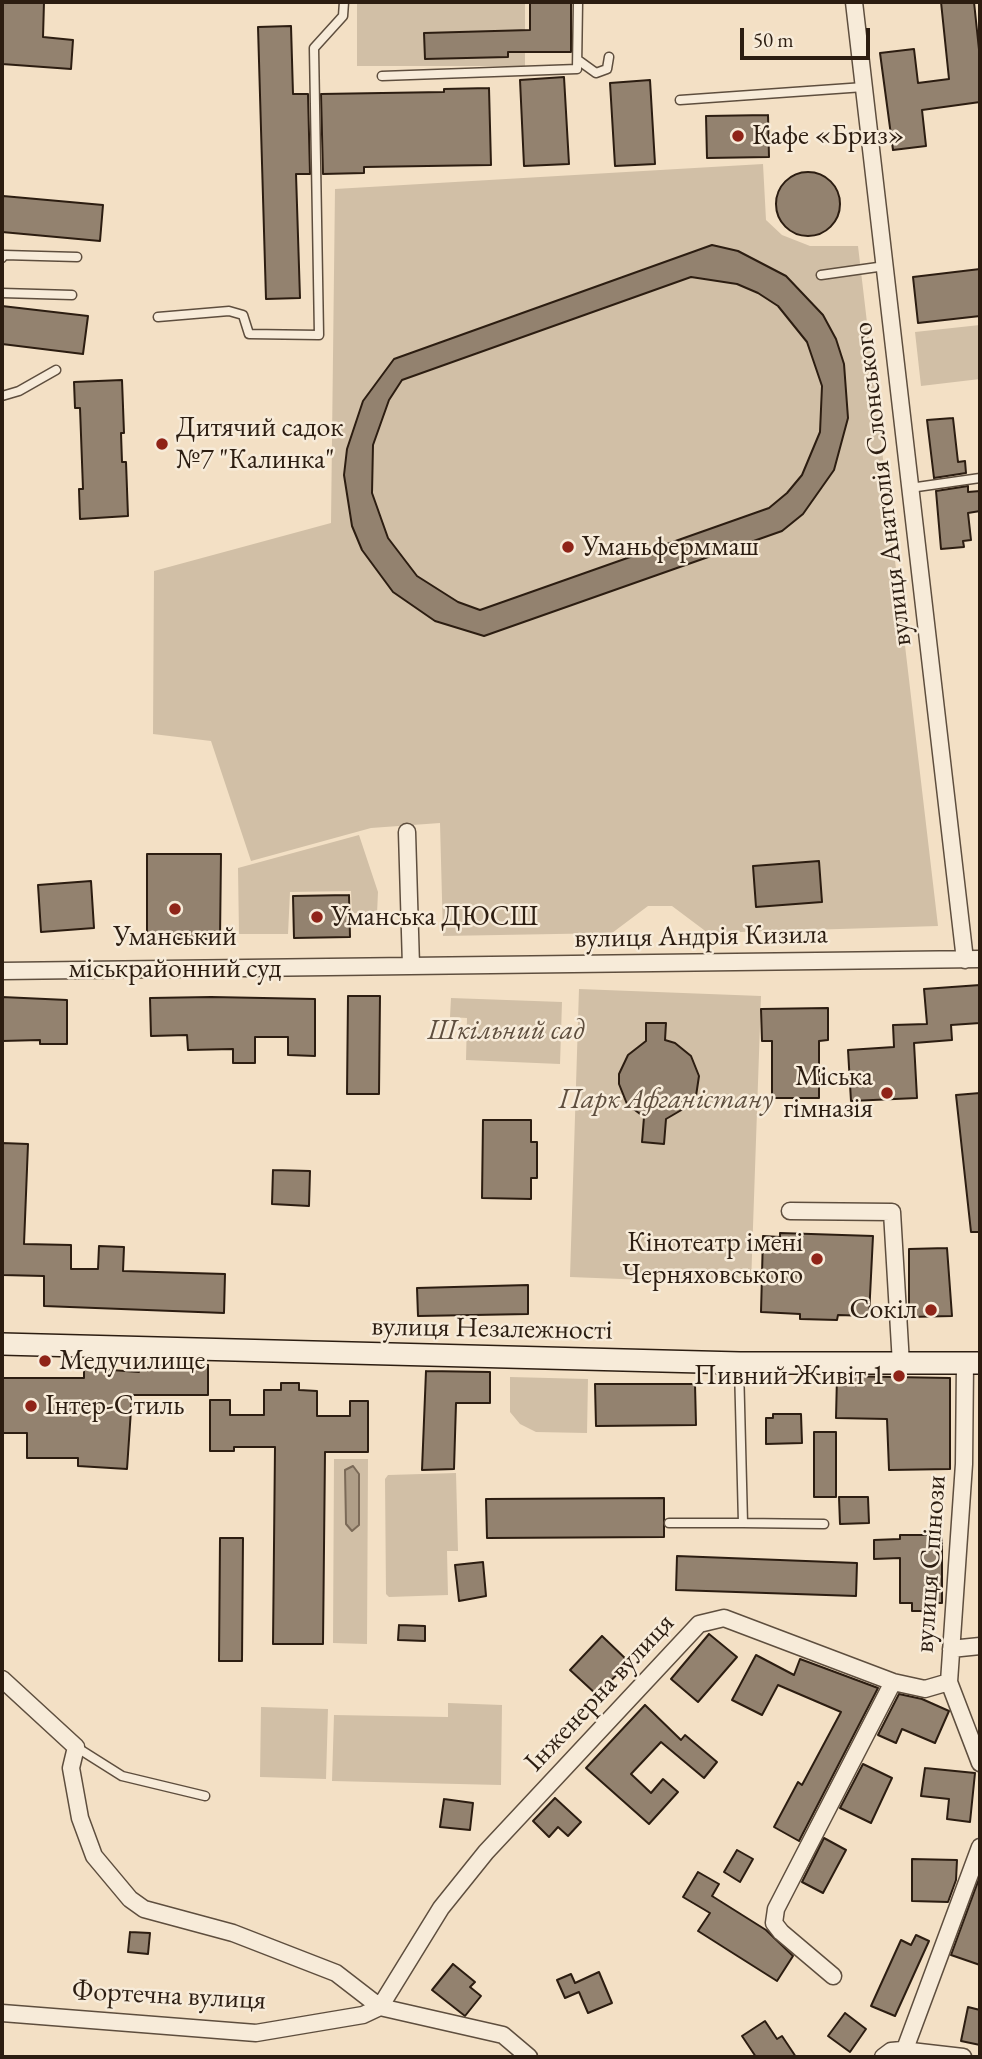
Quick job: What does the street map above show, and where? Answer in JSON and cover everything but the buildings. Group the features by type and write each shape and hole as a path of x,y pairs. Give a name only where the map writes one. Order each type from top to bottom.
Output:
{"main road":[{"name":"вулиця Незалежності","path":"2,1344 740,1363 973,1363"}],"street":[{"name":"вулиця Анатолія Слонського","path":"854,2 910,488 972,959"},
{"path":"407,832 411,966"},
{"name":"вулиця Андрія Кизила","path":"2,971 972,959"},
{"path":"790,1211 892,1212 901,1364"},
{"name":"вулиця Спінози","path":"973,1363 949,1682 980,1763"},
{"name":"Інженерна вулиця","path":"380,2007 441,1908 485,1852 699,1624 724,1618 893,1682 925,1689 949,1682"},
{"path":"951,1649 980,1646"},
{"path":"2,1679 76,1747 71,1768 80,1818 94,1856 130,1899 144,1909 233,1933 336,1973 380,2007 503,2035 529,2057"},
{"path":"833,1976 781,1932 775,1923 776,1909 893,1682"},
{"path":"902,2054 980,1847"},
{"name":"Фортечна вулиця","path":"2,2013 256,2034 363,2015 380,2007"},
{"path":"883,2057 891,2051 963,2057"}],"lane":[{"path":"158,317 229,311 243,316 250,334 319,335 314,48 343,16 344,2"},
{"path":"382,76 578,69 578,2"},
{"path":"578,60 596,73 607,69 609,57"},
{"path":"680,100 864,87"},
{"path":"2,258 4,255 76,257"},
{"path":"821,275 885,266"},
{"path":"2,293 72,295"},
{"path":"2,396 19,391 57,370"},
{"path":"910,488 980,478"},
{"path":"740,1363 738,1371 743,1523"},
{"path":"669,1523 824,1524"},
{"path":"76,1747 122,1776 205,1796"}],"green space":[{"path":"357,2 525,2 525,66 357,66"},
{"name":"Уманьферммаш","path":"763,164 766,220 782,235 810,246 858,246 938,926 708,933 672,906 648,906 612,933 443,936 440,823 371,828 251,861 211,741 153,734 154,571 331,523 335,189"},
{"path":"980,325 980,379 921,386 915,332"},
{"path":"359,835 378,892 377,914 352,913 351,891 290,892 288,934 239,934 238,868"},
{"name":"Парк Афганістану","path":"579,989 761,996 751,1284 570,1277"},
{"name":"Шкільний сад","path":"451,998 562,1002 560,1064 466,1060 467,1018 450,1017"},
{"path":"510,1377 588,1379 587,1433 536,1432 520,1424 510,1412"},
{"path":"334,1459 368,1459 367,1644 333,1643"},
{"path":"456,1473 458,1551 447,1551 448,1595 389,1597 386,1594 385,1479 388,1475"},
{"path":"448,1703 502,1705 501,1785 332,1781 334,1715 448,1717"},
{"path":"261,1707 328,1709 326,1779 260,1777"}],"shaded area":[{"path":"353,1466 359,1474 359,1525 352,1531 346,1524 345,1470"}],"place":[{"name":"Кафе «Бриз»","path":"738,136"},
{"name":"Дитячий садок №7 \"Калинка\"","path":"162,444"},
{"name":"Уманьферммаш","path":"568,547"},
{"name":"Уманський міськрайонний суд","path":"175,909"},
{"name":"Уманська ДЮСШ","path":"317,917"},
{"name":"Міська гімназія","path":"887,1093"},
{"name":"Кінотеатр імені Черняховського","path":"817,1259"},
{"name":"Сокіл","path":"931,1310"},
{"name":"Медучилище","path":"45,1361"},
{"name":"Пивний Живіт 1","path":"899,1376"},
{"name":"Інтер-Стиль","path":"31,1406"}]}
